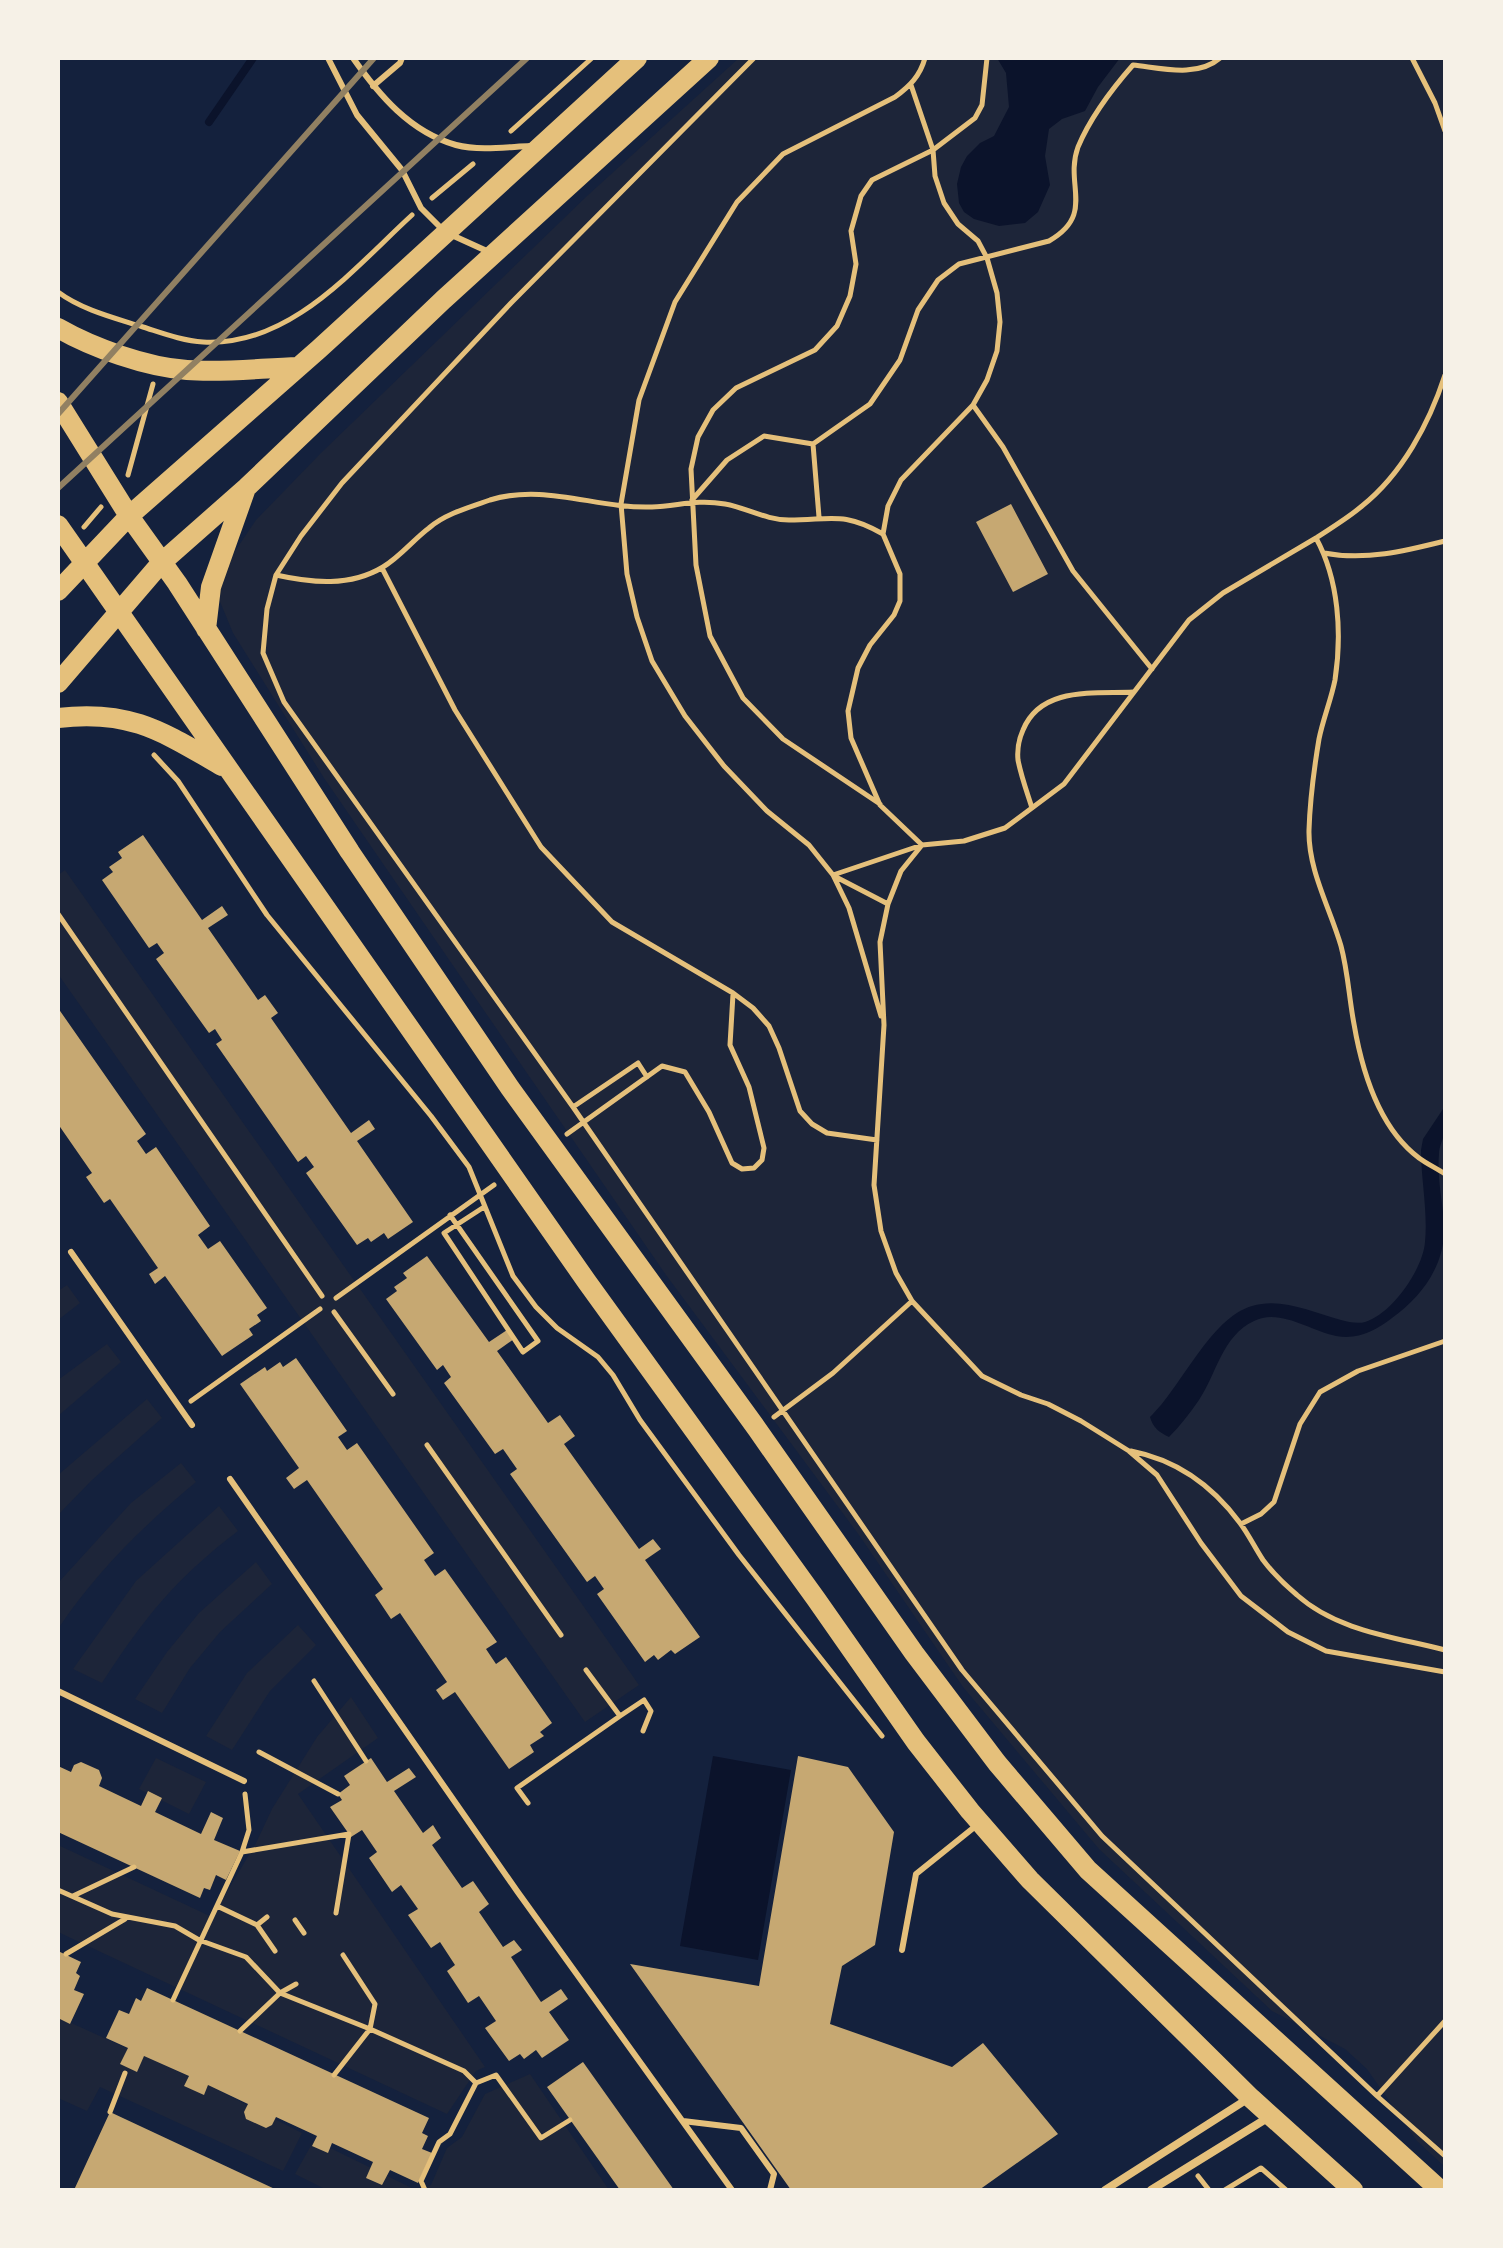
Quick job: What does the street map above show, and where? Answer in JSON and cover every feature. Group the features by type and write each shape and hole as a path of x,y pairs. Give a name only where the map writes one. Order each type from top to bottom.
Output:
{"main road":[{"path":"58,591 129,516 298,367 637,58"},
{"path":"58,683 161,563 246,488 494,254 709,58"},
{"path":"58,328 83,342 157,365 187,370 298,367"},
{"path":"58,402 129,516 350,852 510,1088 757,1429 914,1653 997,1763 1088,1870 1440,2190"},
{"path":"206,629 211,587 246,488"},
{"path":"58,525 601,1302 916,1742 1030,1880 1251,2098 1353,2190"},
{"path":"58,718 108,716 157,729 229,770"}],"street":[{"path":"1105,2190 1251,2098"},
{"path":"1151,2190 1271,2116"}],"lane":[{"path":"328,58 357,115 402,170 421,208 445,232 494,254"},
{"path":"353,58 373,86 397,111 425,133 458,145 492,148 543,146"},
{"path":"373,86 402,58"},
{"path":"71,1252 192,1425"},
{"path":"230,1479 517,1891 732,2190"},
{"path":"58,1691 244,1781"},
{"path":"902,1950 916,1874 980,1822"},
{"path":"683,2121 741,2128 774,2174 770,2190"}],"path":[{"path":"754,58 511,303 342,483 301,536 276,575 267,609 263,653 284,702 573,1107 962,1670 1102,1836 1377,2096 1445,2156"},
{"path":"884,1025 849,908 833,875 809,845 767,811 724,766 667,688 652,661 627,574 621,504 639,400 675,302 737,202 783,154 895,97 911,85 922,69 925,58"},
{"path":"922,845 880,805 783,739 743,698 710,636 696,565 691,469 698,437 713,410 736,388 815,350 837,326 850,296 856,264 851,231 861,196 872,180 933,150 975,118 982,105 987,58"},
{"path":"691,501 727,460 764,436 813,444 870,404 900,360 918,310 938,280 959,264 1049,241 1061,235 1070,225 1078,200 1075,187 1077,150 1101,103 1131,61 1187,70 1202,68 1220,58"},
{"path":"1412,58 1435,103 1445,131"},
{"path":"880,805 851,738 848,711 858,668 900,601 900,574 883,534 888,506 901,480 973,405 987,380 997,351 1000,322 997,293 987,258 978,241 958,224 944,203 935,176 933,150 911,85"},
{"path":"58,292 104,315 169,335 200,342 233,342 271,330 310,307 421,208"},
{"path":"71,543 130,473 157,365 169,335"},
{"path":"833,875 922,845 964,841 1005,828 1064,784 1189,620 1212,602 1363,506 1393,477 1429,416 1445,375"},
{"path":"973,405 1003,447 1073,571 1152,669"},
{"path":"813,444 819,517"},
{"path":"276,575 319,583 343,581 382,568 430,526 457,512 492,500 542,493 652,507 691,501 726,504 758,516 788,520 842,517 863,522 883,534"},
{"path":"1316,538 1324,553 1333,588 1338,649 1311,793 1310,851 1346,964 1362,1063 1394,1132 1418,1157 1445,1174"},
{"path":"1324,553 1357,557 1445,541"},
{"path":"382,568 455,710 541,847 612,922 753,1008 769,1026 800,1111 812,1124 827,1133 877,1140"},
{"path":"1032,808 1018,758 1019,741 1025,724 1036,710 1050,700 1067,695 1134,692"},
{"path":"147,748 178,781 217,844 276,926 469,1167 513,1276 536,1307 557,1328 598,1357 613,1375 640,1420 739,1555 889,1745"},
{"path":"922,845 901,871 888,904 880,942 884,1025 874,1185 881,1231 896,1273 912,1301 982,1376 1048,1404 1129,1451 1157,1475 1241,1596 1288,1632 1326,1651 1445,1672"},
{"path":"833,875 888,904"},
{"path":"58,914 322,1296"},
{"path":"662,1066 685,1072 709,1112 732,1163 742,1169 759,1165 764,1148 749,1087 730,1045 733,993"},
{"path":"573,1107 638,1063 647,1077"},
{"path":"450,1215 538,1341 523,1352 444,1233 484,1207"},
{"path":"336,1298 415,1241"},
{"path":"757,1429 833,1373 912,1301"},
{"path":"181,1408 320,1309"},
{"path":"334,1312 393,1394"},
{"path":"1241,1524 1261,1514 1274,1502 1300,1424 1320,1392 1358,1371 1445,1341"},
{"path":"427,1445 561,1635"},
{"path":"1129,1451 1156,1456 1190,1472 1219,1498 1241,1524 1264,1561 1298,1596 1321,1613 1351,1626 1445,1650"},
{"path":"586,1670 620,1716"},
{"path":"314,1681 366,1761"},
{"path":"528,1803 517,1788 644,1700 651,1711 643,1731"},
{"path":"259,1752 338,1794"},
{"path":"173,2000 242,1852 249,1830 244,1781"},
{"path":"242,1852 349,1834 336,1913"},
{"path":"72,1896 134,1867"},
{"path":"58,1890 126,1918 175,1926 199,1940 246,1957 280,1993 464,2071 476,2083"},
{"path":"217,1906 257,1925 275,1951"},
{"path":"257,1925 267,1917"},
{"path":"66,1954 126,1918"},
{"path":"295,1920 304,1933"},
{"path":"334,2075 370,2029 375,2004 343,1955"},
{"path":"240,2031 280,1993 296,1984"},
{"path":"1377,2096 1445,2021"},
{"path":"110,2112 125,2073"},
{"path":"425,2190 421,2181 439,2142 450,2134 476,2083 496,2075 541,2138 570,2120"},
{"path":"1225,2190 1261,2168 1286,2190"}],"shaded area":[{"path":"739,58 1445,58 1445,2167 1417,2141 1367,2069 1345,2049 1272,2011 1099,1849 963,1687 859,1535 666,1275 324,778 233,633 216,592 229,560 256,520 321,453 587,196"},
{"path":"997,58 1120,58 1085,111 1062,119 1049,129 1045,156 1050,185 1038,212 1025,223 999,226 974,219 964,212 959,203 957,184 967,156 980,143 994,136 1009,107 1006,73"},
{"path":"65,870 639,1685 585,1722 58,974 58,875"},
{"path":"1445,1106 1445,1130 1439,1162 1444,1221 1442,1250 1431,1276 1414,1299 1379,1327 1352,1337 1336,1336 1274,1317 1254,1321 1227,1345 1199,1400 1169,1437 1157,1429 1150,1417 1209,1339 1237,1313 1252,1306 1274,1303 1359,1323 1375,1317 1395,1300 1412,1277 1423,1253 1426,1219 1421,1150 1423,1139"},
{"path":"67,1285 80,1303 58,1320 58,1291"},
{"path":"107,1344 121,1362 58,1416 58,1380"},
{"path":"147,1399 162,1418 92,1480 58,1515 58,1475"},
{"path":"181,1463 196,1482 121,1551 88,1588 58,1629 58,1583 131,1503"},
{"path":"219,1506 238,1531 196,1565 162,1600 102,1683 73,1669 136,1581"},
{"path":"256,1562 272,1584 220,1632 190,1668 162,1713 135,1699 199,1613"},
{"path":"298,1625 316,1645 270,1691 232,1750 206,1736 247,1673"},
{"path":"351,1697 378,1738 298,1794 485,2067 476,2071 447,2114 58,1932 58,1845 212,1917 256,1843 272,1809 317,1737"},
{"path":"713,1756 791,1770 758,1960 680,1946"},
{"path":"156,1758 206,1782 189,1814 139,1789"},
{"path":"58,2017 208,2085 302,2133 283,2171 100,2087 87,2111 58,2098"},
{"path":"530,2074 609,2190 420,2190 431,2185 447,2148 462,2137 485,2094"},
{"path":"314,2140 416,2190 327,2190 295,2174"}],"building":[{"path":"1011,504 1048,574 1013,592 976,522"},
{"path":"143,835 202,920 222,906 228,915 208,928 258,1000 265,995 278,1013 271,1018 351,1133 369,1120 375,1129 357,1141 413,1222 388,1239 384,1233 371,1242 368,1238 357,1245 306,1173 314,1167 306,1156 298,1162 216,1044 222,1040 215,1029 209,1033 156,959 164,953 157,943 149,948 102,880 113,872 109,867 122,858 118,852"},
{"path":"58,1008 146,1134 137,1141 146,1154 156,1147 210,1226 198,1235 208,1249 220,1241 267,1308 257,1315 261,1321 249,1329 253,1335 222,1356 165,1276 155,1284 149,1274 158,1268 110,1199 104,1203 86,1177 92,1173 58,1124"},
{"path":"427,1256 489,1342 507,1330 514,1339 497,1351 548,1423 560,1415 575,1436 564,1444 639,1549 653,1539 661,1549 645,1560 700,1637 675,1654 671,1650 658,1660 654,1655 645,1662 597,1594 604,1589 595,1576 587,1582 510,1474 517,1469 503,1449 495,1454 444,1383 451,1377 443,1365 437,1370 386,1299 397,1291 394,1287 407,1278 403,1273"},
{"path":"296,1358 347,1431 338,1437 347,1450 357,1443 434,1553 424,1560 435,1576 445,1569 497,1642 486,1649 496,1664 506,1657 552,1723 540,1732 544,1736 530,1745 534,1752 509,1769 455,1692 443,1700 436,1690 447,1682 400,1613 391,1619 375,1595 383,1589 307,1480 294,1489 286,1478 299,1468 240,1384 265,1367 267,1371 280,1362 283,1367"},
{"path":"798,1756 848,1767 894,1832 875,1945 842,1966 830,2024 952,2067 983,2043 1058,2134 979,2190 791,2190 630,1964 759,1986"},
{"path":"371,1758 387,1782 409,1768 416,1777 394,1791 423,1833 433,1825 441,1838 432,1845 462,1888 473,1881 489,1904 479,1912 503,1947 514,1940 522,1950 511,1957 541,2002 561,1989 568,1999 549,2012 569,2040 542,2058 536,2050 524,2059 520,2054 509,2061 485,2028 496,2021 479,1996 468,2003 447,1971 455,1965 440,1942 431,1948 408,1915 418,1909 401,1885 392,1892 369,1858 377,1852 362,1830 351,1837 330,1807 342,1800 338,1794 350,1785 344,1776"},
{"path":"81,1762 99,1770 102,1778 99,1786 141,1806 148,1791 162,1798 155,1812 201,1834 211,1812 223,1818 214,1840 240,1851 226,1880 216,1875 210,1890 204,1888 200,1898 58,1832 58,1766 71,1772 74,1765"},
{"path":"58,1951 81,1962 76,1973 80,1976 74,1990 84,1994 70,2024 58,2018"},
{"path":"147,1988 429,2118 422,2133 428,2136 422,2149 432,2153 418,2183 390,2170 382,2185 366,2178 373,2162 332,2143 328,2153 312,2146 317,2136 276,2117 272,2125 266,2128 246,2119 244,2112 248,2104 208,2085 204,2095 184,2086 189,2076 144,2056 137,2072 120,2064 128,2048 106,2038 119,2010 129,2014 136,1998 141,2001"},
{"path":"583,2062 674,2190 620,2190 547,2087"},
{"path":"110,2112 277,2190 74,2190"}],"waterway":[{"path":"209,122 253,58"}],"railway":[{"path":"58,414 374,58"},
{"path":"58,488 527,58"}]}
